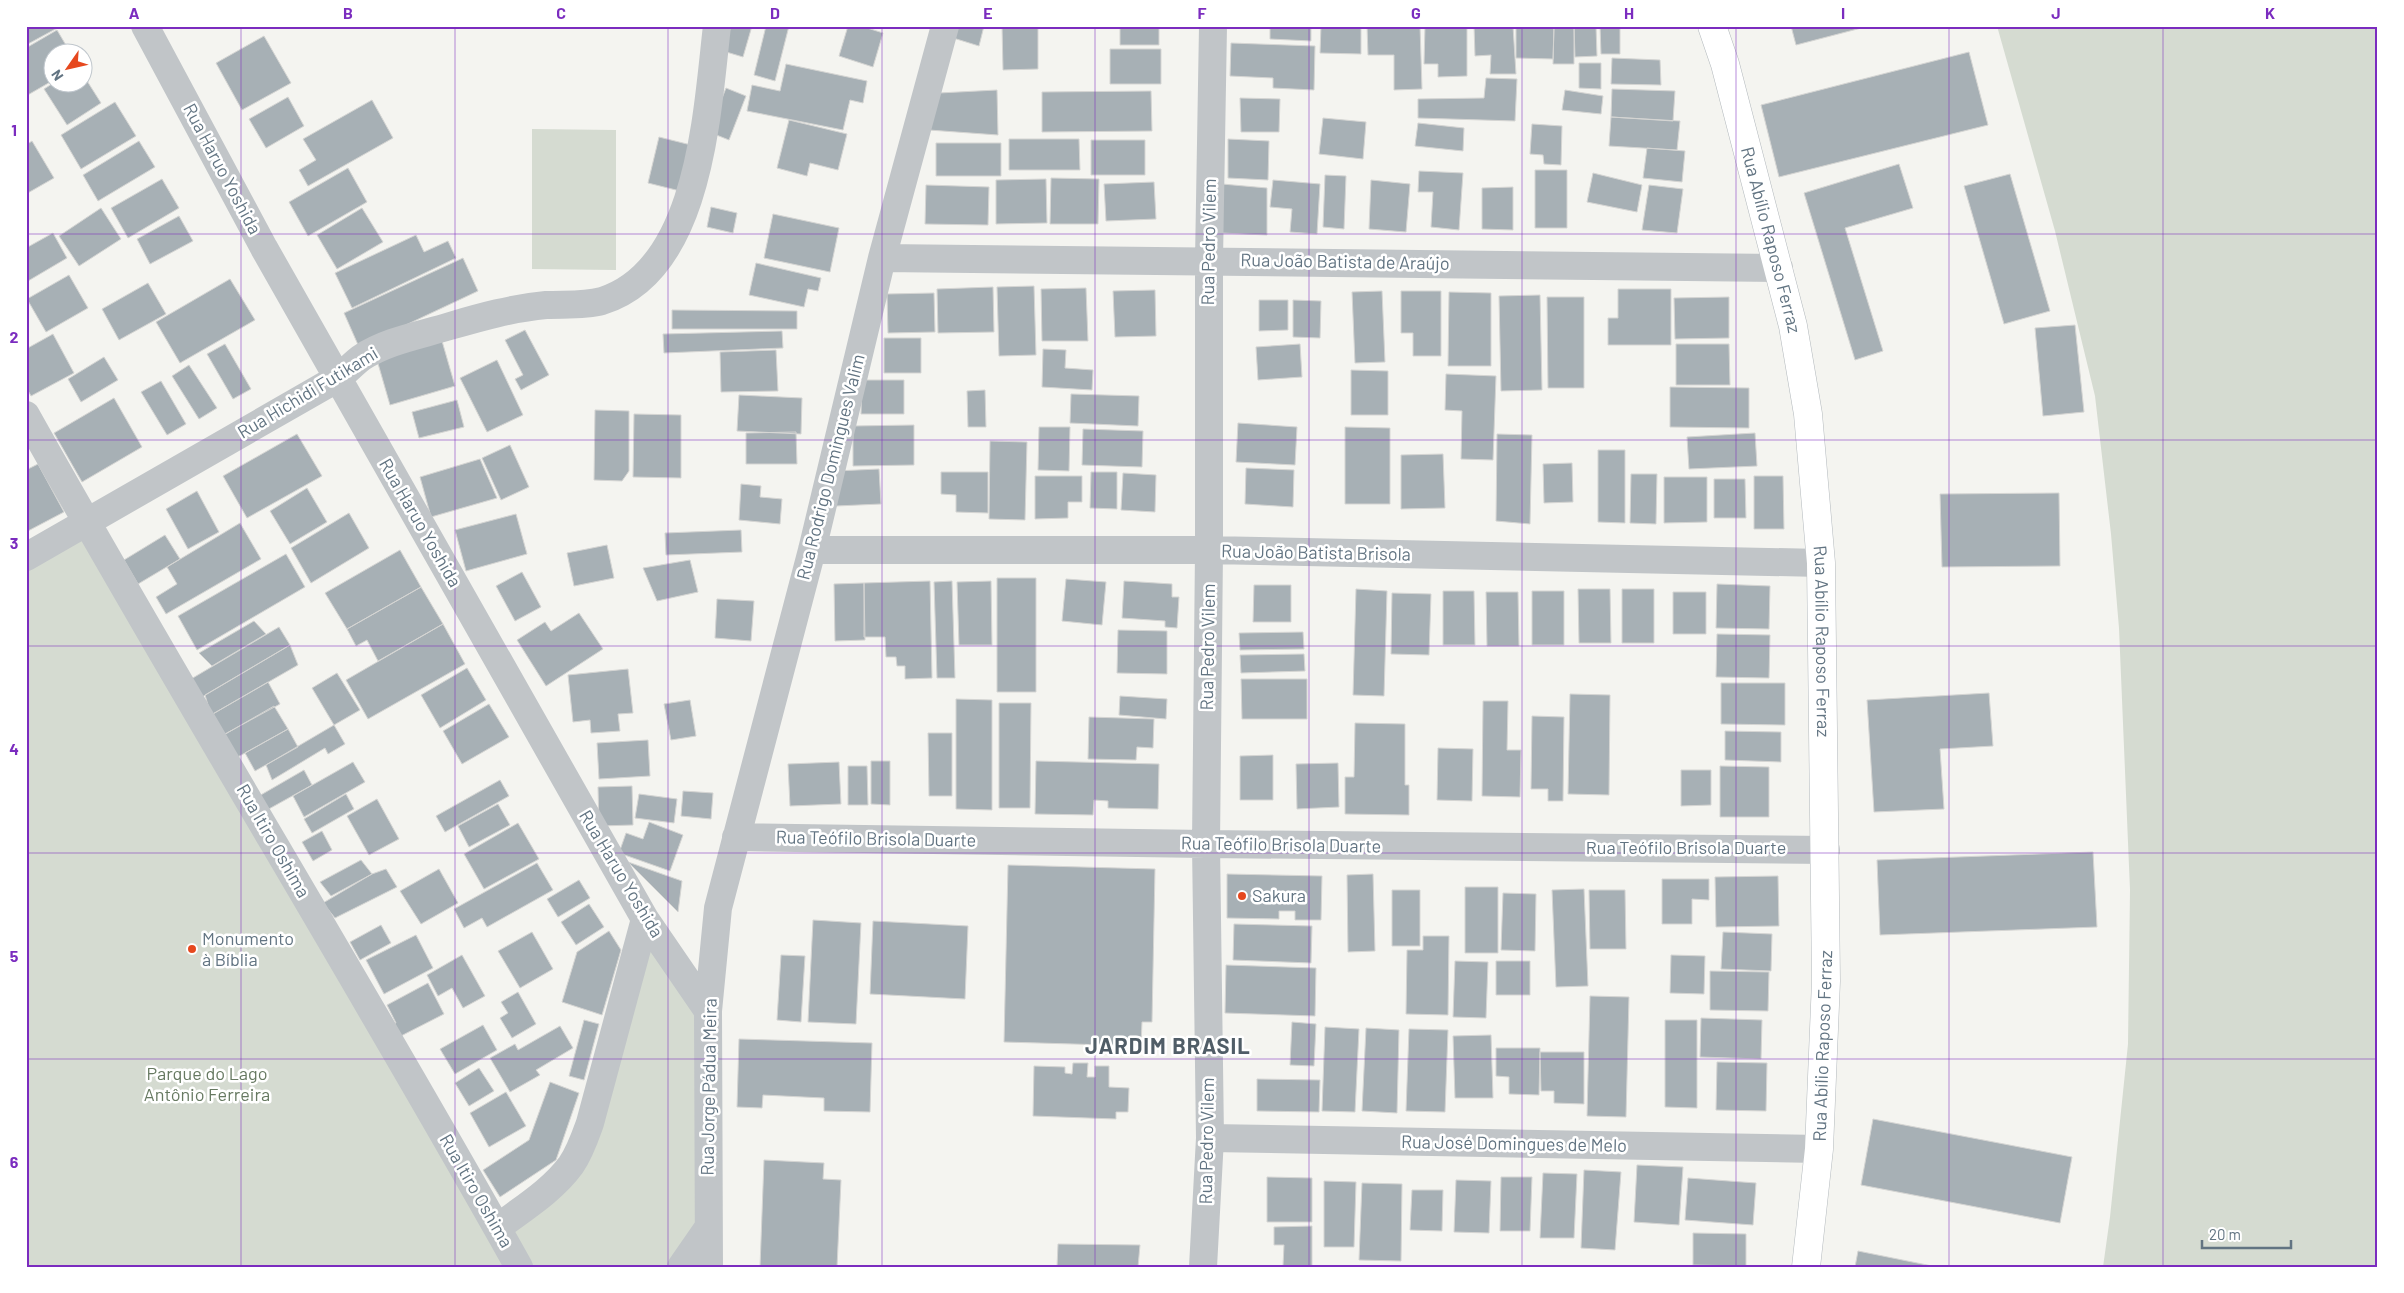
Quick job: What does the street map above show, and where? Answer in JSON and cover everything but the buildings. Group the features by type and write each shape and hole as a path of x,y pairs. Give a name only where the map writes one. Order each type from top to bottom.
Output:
{"street":[{"name":"Rua Haruo Yoshida","path":"145,26 264,248 645,919 708,1011"},
{"name":"Rua Hichidi Futikami","path":"26,558 338,378 361,358 389,345 458,323 505,312 545,305 602,301 631,287 655,265 678,224 691,192 702,149 717,26"},
{"name":"Rua Rodrigo Domingues Valim","path":"718,908 812,550 882,258 945,26"},
{"name":"Rua Pedro Vilem","path":"1203,1267 1210,1138 1206,844 1209,260 1213,26"},
{"name":"Rua Abílio Raposo Ferraz","path":"1712,26 1725,64 1794,326 1808,414 1821,563 1826,850 1826,981 1819,1149 1806,1267"},
{"name":"Rua João Batista de Araújo","path":"882,258 1209,260 1779,268"},
{"name":"Rua Itiro Oshima","path":"26,415 519,1267"},
{"name":"Rua João Batista Brisola","path":"812,550 1209,550 1821,563"},
{"name":"Rua Teófilo Brisola Duarte","path":"736,837 1826,850"},
{"name":"Rua Jorge Pádua Meira","path":"709,1267 708,1011 718,908"},
{"path":"497,1228 554,1182 570,1166 580,1149 590,1123 645,919"},
{"name":"Rua José Domingues de Melo","path":"1210,1138 1819,1149"},
{"path":"681,1267 708,1228"}],"green space":[{"path":"1997,26 2378,26 2378,1267 2103,1267 2128,1044 2130,890 2119,628 2111,534 2095,396 2055,231"},
{"path":"532,129 616,130 616,270 532,269"},
{"name":"Parque do Lago Antônio Ferreira","path":"92,532 523,1267 26,1267 26,568"},
{"path":"647,929 708,1011 705,1215 677,1267 526,1267 502,1225 556,1184"}],"place":[{"name":"Sakura","path":"1242,896"},
{"name":"Monumento à Bíblia","path":"192,949"}],"district":[{"name":"JARDIM BRASIL","path":"1168,1046"}]}
